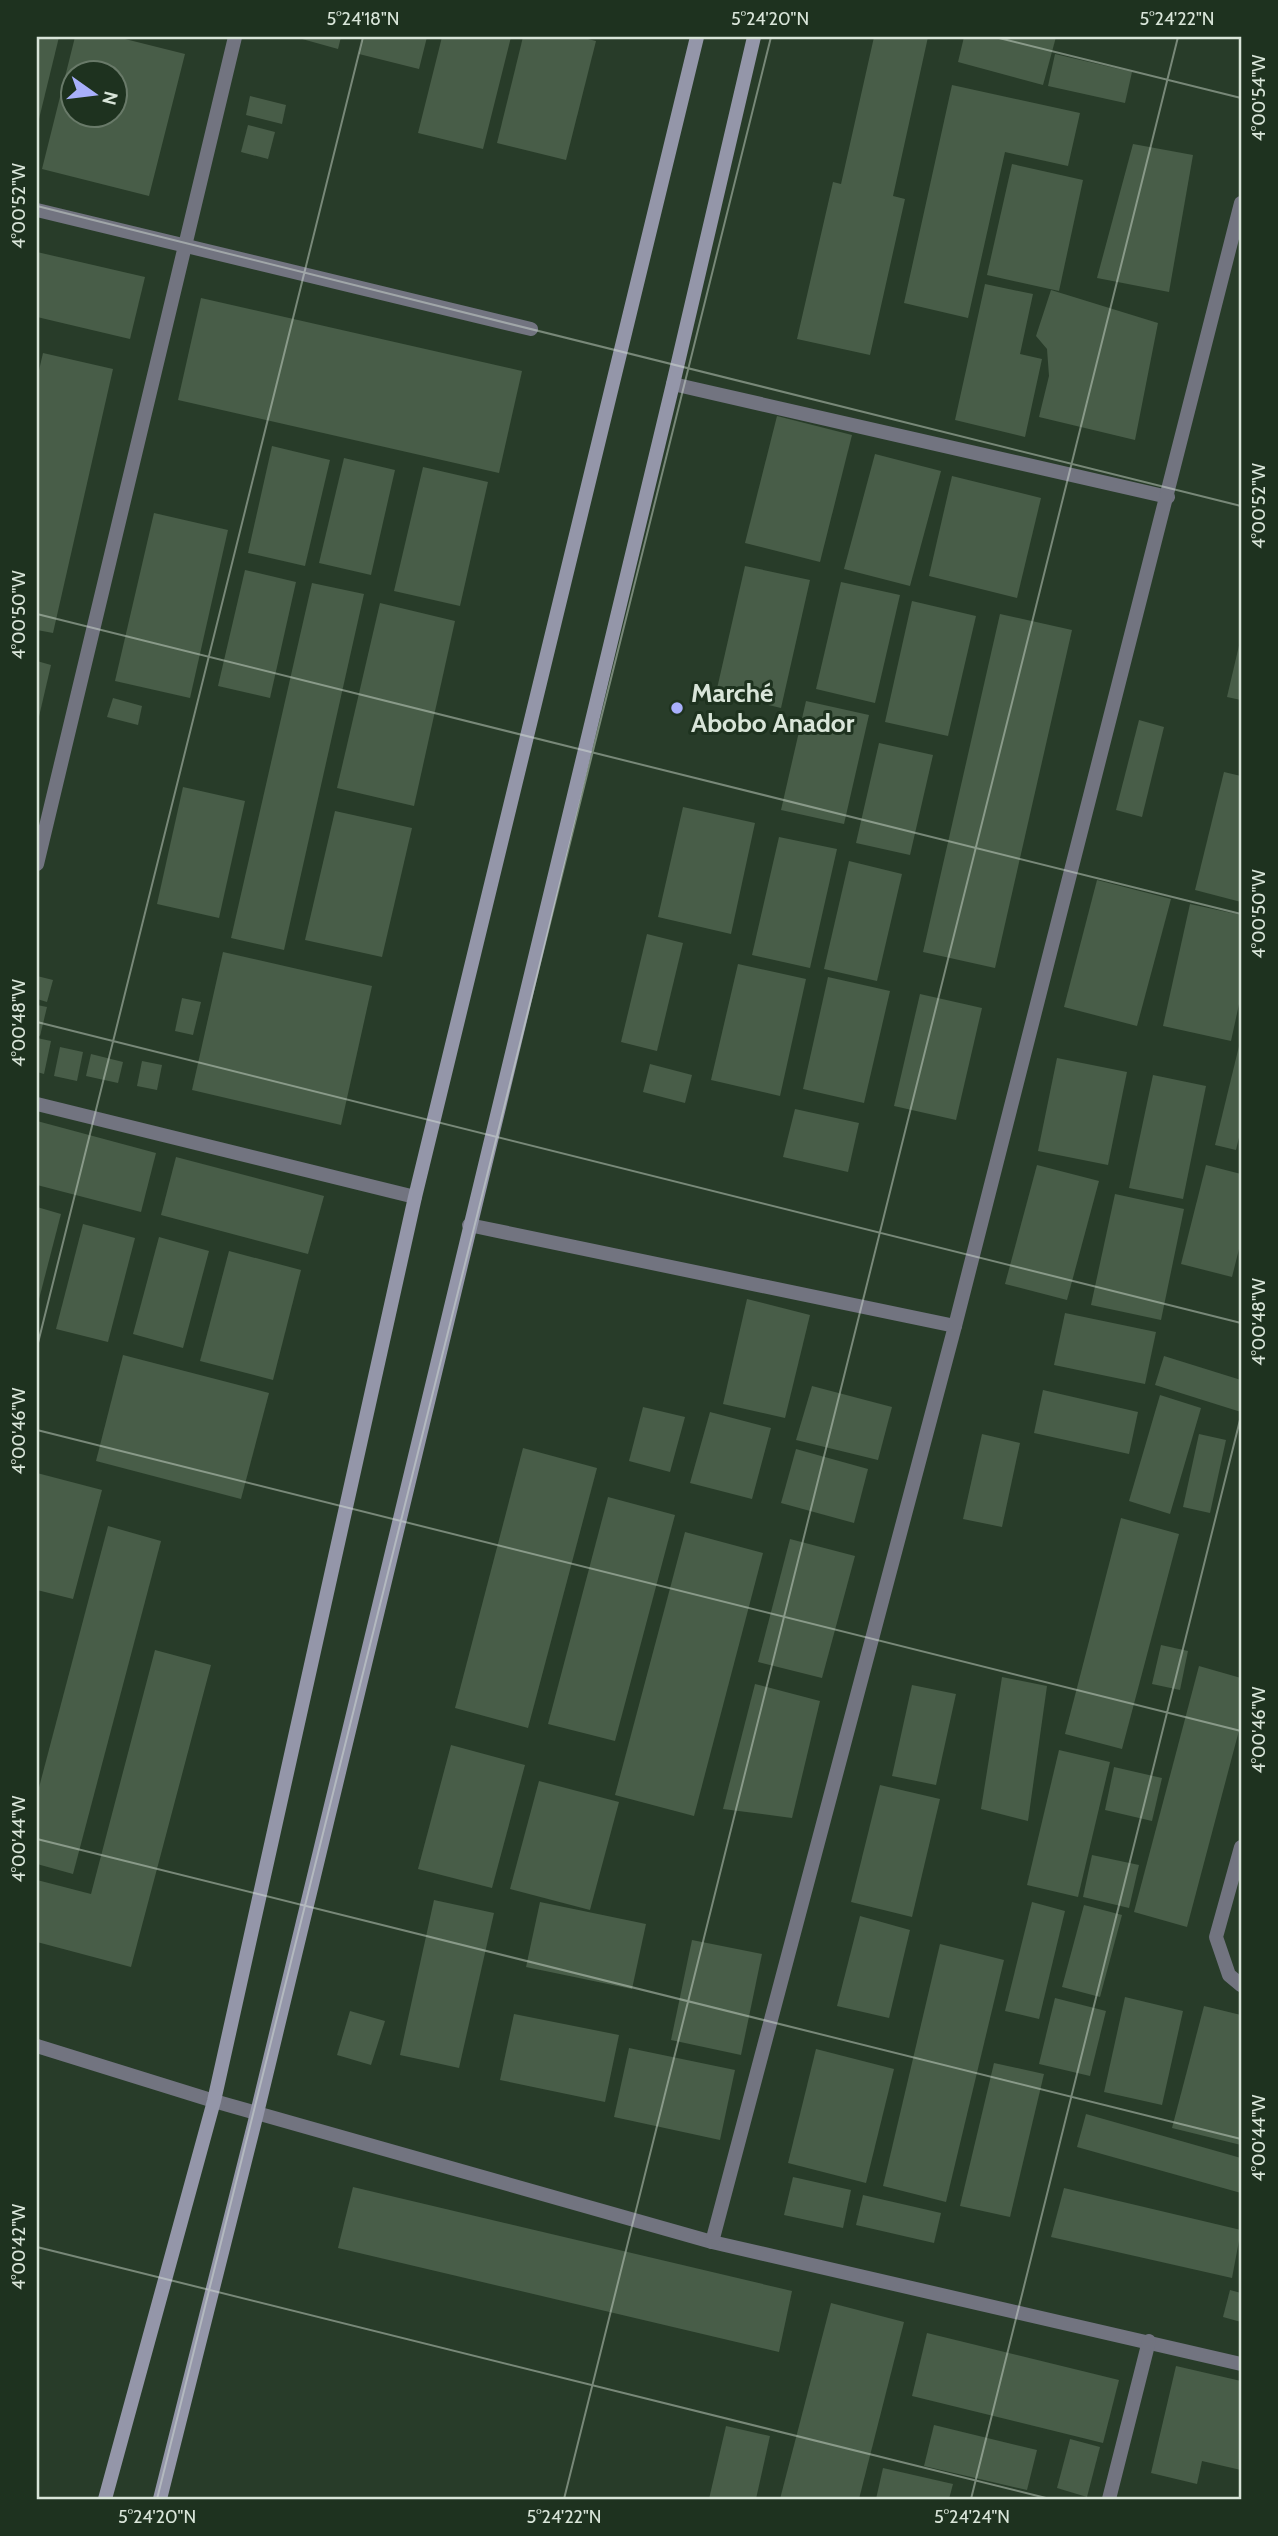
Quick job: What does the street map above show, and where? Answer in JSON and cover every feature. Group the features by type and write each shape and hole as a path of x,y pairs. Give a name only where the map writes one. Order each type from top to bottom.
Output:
{"main road":[{"path":"105,2499 215,2101 415,1197 697,37"},
{"path":"160,2499 257,2113 754,37"}],"street":[{"path":"37,864 235,37"},
{"path":"712,2242 955,1326 1241,203"},
{"path":"37,210 531,329"},
{"path":"673,384 1168,497"},
{"path":"37,1104 415,1197"},
{"path":"469,1225 955,1326"},
{"path":"1241,1847 1216,1937 1229,1975 1241,1985"},
{"path":"37,2046 215,2101 712,2242 1241,2364"},
{"path":"1109,2499 1149,2341"}],"building":[{"path":"37,37 59,37 38,123 37,123"},
{"path":"75,37 117,37 185,54 149,196 42,169 60,97 60,130 130,130 130,60 69,60"},
{"path":"295,37 341,37 338,49"},
{"path":"363,37 427,37 419,69 359,54"},
{"path":"442,37 511,37 483,149 418,133"},
{"path":"523,37 580,37 596,41 566,160 497,143"},
{"path":"874,37 928,37 893,196 905,199 870,355 797,339 833,182 841,184"},
{"path":"964,37 1056,37 1043,85 958,62"},
{"path":"1055,54 1132,72 1125,103 1048,86"},
{"path":"952,85 1080,113 1068,166 1005,152 968,318 904,303"},
{"path":"250,96 286,105 282,124 246,115"},
{"path":"248,125 275,132 268,159 241,152"},
{"path":"1133,144 1193,155 1169,292 1097,278"},
{"path":"1012,164 1083,180 1059,291 987,275"},
{"path":"37,252 145,277 130,339 37,317"},
{"path":"985,284 1033,294 1020,354 1042,359 1025,437 955,420"},
{"path":"1051,290 1158,323 1135,440 1039,417 1049,376 1047,349 1036,336"},
{"path":"201,298 522,371 499,473 178,400"},
{"path":"43,353 113,369 53,633 37,630 37,379"},
{"path":"777,416 852,435 820,562 745,543"},
{"path":"272,446 330,460 305,566 248,553"},
{"path":"875,454 941,471 910,586 844,569"},
{"path":"344,458 395,470 371,575 319,563"},
{"path":"423,467 488,482 460,606 394,591"},
{"path":"952,476 1041,498 1017,598 929,576"},
{"path":"154,513 228,530 190,698 115,681"},
{"path":"745,566 810,580 781,708 716,693"},
{"path":"245,570 296,582 270,698 218,686"},
{"path":"841,582 900,595 875,703 816,689"},
{"path":"312,583 364,594 284,950 231,938"},
{"path":"912,601 976,616 948,736 885,722"},
{"path":"380,603 455,621 414,806 337,788"},
{"path":"1000,614 1072,630 995,968 923,952"},
{"path":"1241,637 1241,700 1227,697"},
{"path":"37,661 51,665 38,721 37,721"},
{"path":"113,698 142,706 138,725 107,717"},
{"path":"806,701 869,715 844,824 781,810"},
{"path":"1139,720 1164,727 1142,817 1116,810"},
{"path":"879,743 933,755 910,855 856,843"},
{"path":"1224,772 1241,776 1241,902 1195,890"},
{"path":"183,787 245,801 219,918 157,904"},
{"path":"683,807 755,823 731,934 658,917"},
{"path":"335,811 412,828 382,957 305,940"},
{"path":"779,837 837,849 810,968 752,955"},
{"path":"849,861 902,874 877,981 824,969"},
{"path":"1097,880 1171,899 1137,1026 1064,1007"},
{"path":"1190,904 1241,915 1241,995 1231,1041 1163,1026"},
{"path":"647,934 683,943 657,1051 621,1042"},
{"path":"223,952 372,986 341,1125 192,1090"},
{"path":"738,964 806,979 780,1096 711,1080"},
{"path":"37,976 53,980 47,1002 37,999"},
{"path":"828,977 890,991 864,1103 803,1089"},
{"path":"920,994 982,1008 956,1120 894,1106"},
{"path":"182,998 201,1002 193,1035 175,1031"},
{"path":"37,1005 47,1007 40,1036 37,1035"},
{"path":"37,1038 51,1041 44,1074 37,1072"},
{"path":"1240,1042 1241,1129 1236,1150 1215,1145"},
{"path":"60,1047 83,1052 77,1081 54,1076"},
{"path":"91,1054 123,1062 118,1083 86,1076"},
{"path":"1057,1058 1127,1072 1108,1165 1038,1151"},
{"path":"142,1061 162,1065 157,1090 137,1086"},
{"path":"650,1064 692,1075 685,1103 643,1092"},
{"path":"1153,1075 1206,1086 1183,1199 1129,1188"},
{"path":"795,1109 859,1123 848,1172 783,1157"},
{"path":"37,1121 156,1153 141,1212 37,1185"},
{"path":"176,1157 324,1196 308,1254 161,1215"},
{"path":"1037,1165 1099,1181 1067,1300 1005,1284"},
{"path":"1206,1165 1241,1174 1241,1241 1232,1277 1181,1264"},
{"path":"1115,1194 1184,1209 1161,1320 1091,1305"},
{"path":"37,1207 61,1214 38,1303 37,1303"},
{"path":"83,1224 135,1238 108,1342 56,1329"},
{"path":"159,1237 209,1251 183,1348 133,1334"},
{"path":"229,1251 301,1270 273,1380 200,1361"},
{"path":"747,1299 810,1315 785,1418 723,1404"},
{"path":"1065,1313 1156,1332 1145,1384 1054,1365"},
{"path":"123,1355 269,1393 241,1499 96,1461"},
{"path":"1164,1356 1241,1380 1241,1412 1155,1385"},
{"path":"812,1386 892,1407 878,1460 796,1440"},
{"path":"1043,1390 1138,1412 1129,1454 1034,1433"},
{"path":"1160,1395 1201,1408 1170,1514 1129,1501"},
{"path":"643,1407 685,1417 670,1472 629,1461"},
{"path":"710,1412 771,1428 752,1499 690,1483"},
{"path":"982,1434 1020,1443 1002,1527 963,1519"},
{"path":"1199,1434 1226,1440 1210,1513 1183,1507"},
{"path":"523,1448 597,1468 528,1728 455,1708"},
{"path":"796,1449 868,1469 854,1523 781,1503"},
{"path":"37,1473 102,1490 73,1599 37,1590"},
{"path":"608,1497 675,1515 615,1741 548,1724"},
{"path":"1121,1518 1179,1534 1122,1749 1065,1734"},
{"path":"108,1526 161,1541 73,1874 37,1864 37,1795"},
{"path":"685,1532 763,1553 694,1816 615,1795"},
{"path":"790,1539 855,1556 822,1678 758,1662"},
{"path":"1161,1645 1188,1651 1180,1690 1152,1684"},
{"path":"155,1650 211,1665 131,1967 37,1942 37,1880 91,1894"},
{"path":"1199,1666 1241,1678 1241,1723 1187,1927 1134,1912"},
{"path":"1002,1677 1047,1686 1028,1821 981,1809"},
{"path":"755,1684 820,1701 792,1818 723,1809"},
{"path":"912,1685 956,1694 936,1785 892,1776"},
{"path":"451,1745 525,1765 492,1888 418,1869"},
{"path":"1059,1750 1110,1762 1078,1897 1027,1885"},
{"path":"1114,1767 1162,1778 1152,1821 1105,1810"},
{"path":"539,1781 619,1802 590,1910 510,1889"},
{"path":"880,1785 940,1799 912,1917 851,1902"},
{"path":"1092,1855 1139,1865 1129,1908 1083,1897"},
{"path":"434,1900 494,1913 459,2068 400,2055"},
{"path":"540,1902 646,1924 632,1989 526,1967"},
{"path":"1032,1902 1065,1911 1039,2019 1005,2011"},
{"path":"1084,1905 1122,1915 1100,1997 1062,1987"},
{"path":"860,1916 910,1930 889,2018 837,2006"},
{"path":"692,1940 762,1954 741,2055 671,2040"},
{"path":"940,1944 1004,1960 946,2202 883,2186"},
{"path":"1125,1997 1183,2011 1162,2105 1104,2092"},
{"path":"1055,1998 1106,2011 1090,2076 1039,2064"},
{"path":"1204,2006 1241,2015 1241,2145 1172,2128"},
{"path":"350,2011 385,2021 371,2065 337,2055"},
{"path":"514,2014 619,2035 605,2102 500,2080"},
{"path":"629,2048 735,2070 720,2140 614,2117"},
{"path":"816,2049 894,2069 866,2183 788,2163"},
{"path":"994,2063 1044,2074 1010,2217 960,2206"},
{"path":"1086,2114 1241,2158 1241,2193 1077,2147"},
{"path":"793,2177 851,2190 843,2228 784,2215"},
{"path":"353,2187 792,2291 779,2352 338,2248"},
{"path":"1064,2188 1241,2230 1232,2278 1051,2237"},
{"path":"863,2195 941,2213 934,2243 856,2225"},
{"path":"1230,2290 1241,2293 1241,2322 1223,2317"},
{"path":"831,2303 904,2322 859,2499 780,2499"},
{"path":"927,2333 1119,2380 1103,2443 912,2396"},
{"path":"1176,2366 1241,2381 1241,2470 1202,2461 1197,2484 1151,2473"},
{"path":"934,2425 1037,2450 1027,2490 924,2466"},
{"path":"726,2426 770,2436 756,2499 709,2499"},
{"path":"1070,2439 1100,2447 1087,2497 1057,2488"},
{"path":"883,2468 953,2484 949,2499 876,2499"}],"place":[{"name":"Marché Abobo Anador","path":"677,708"}]}
